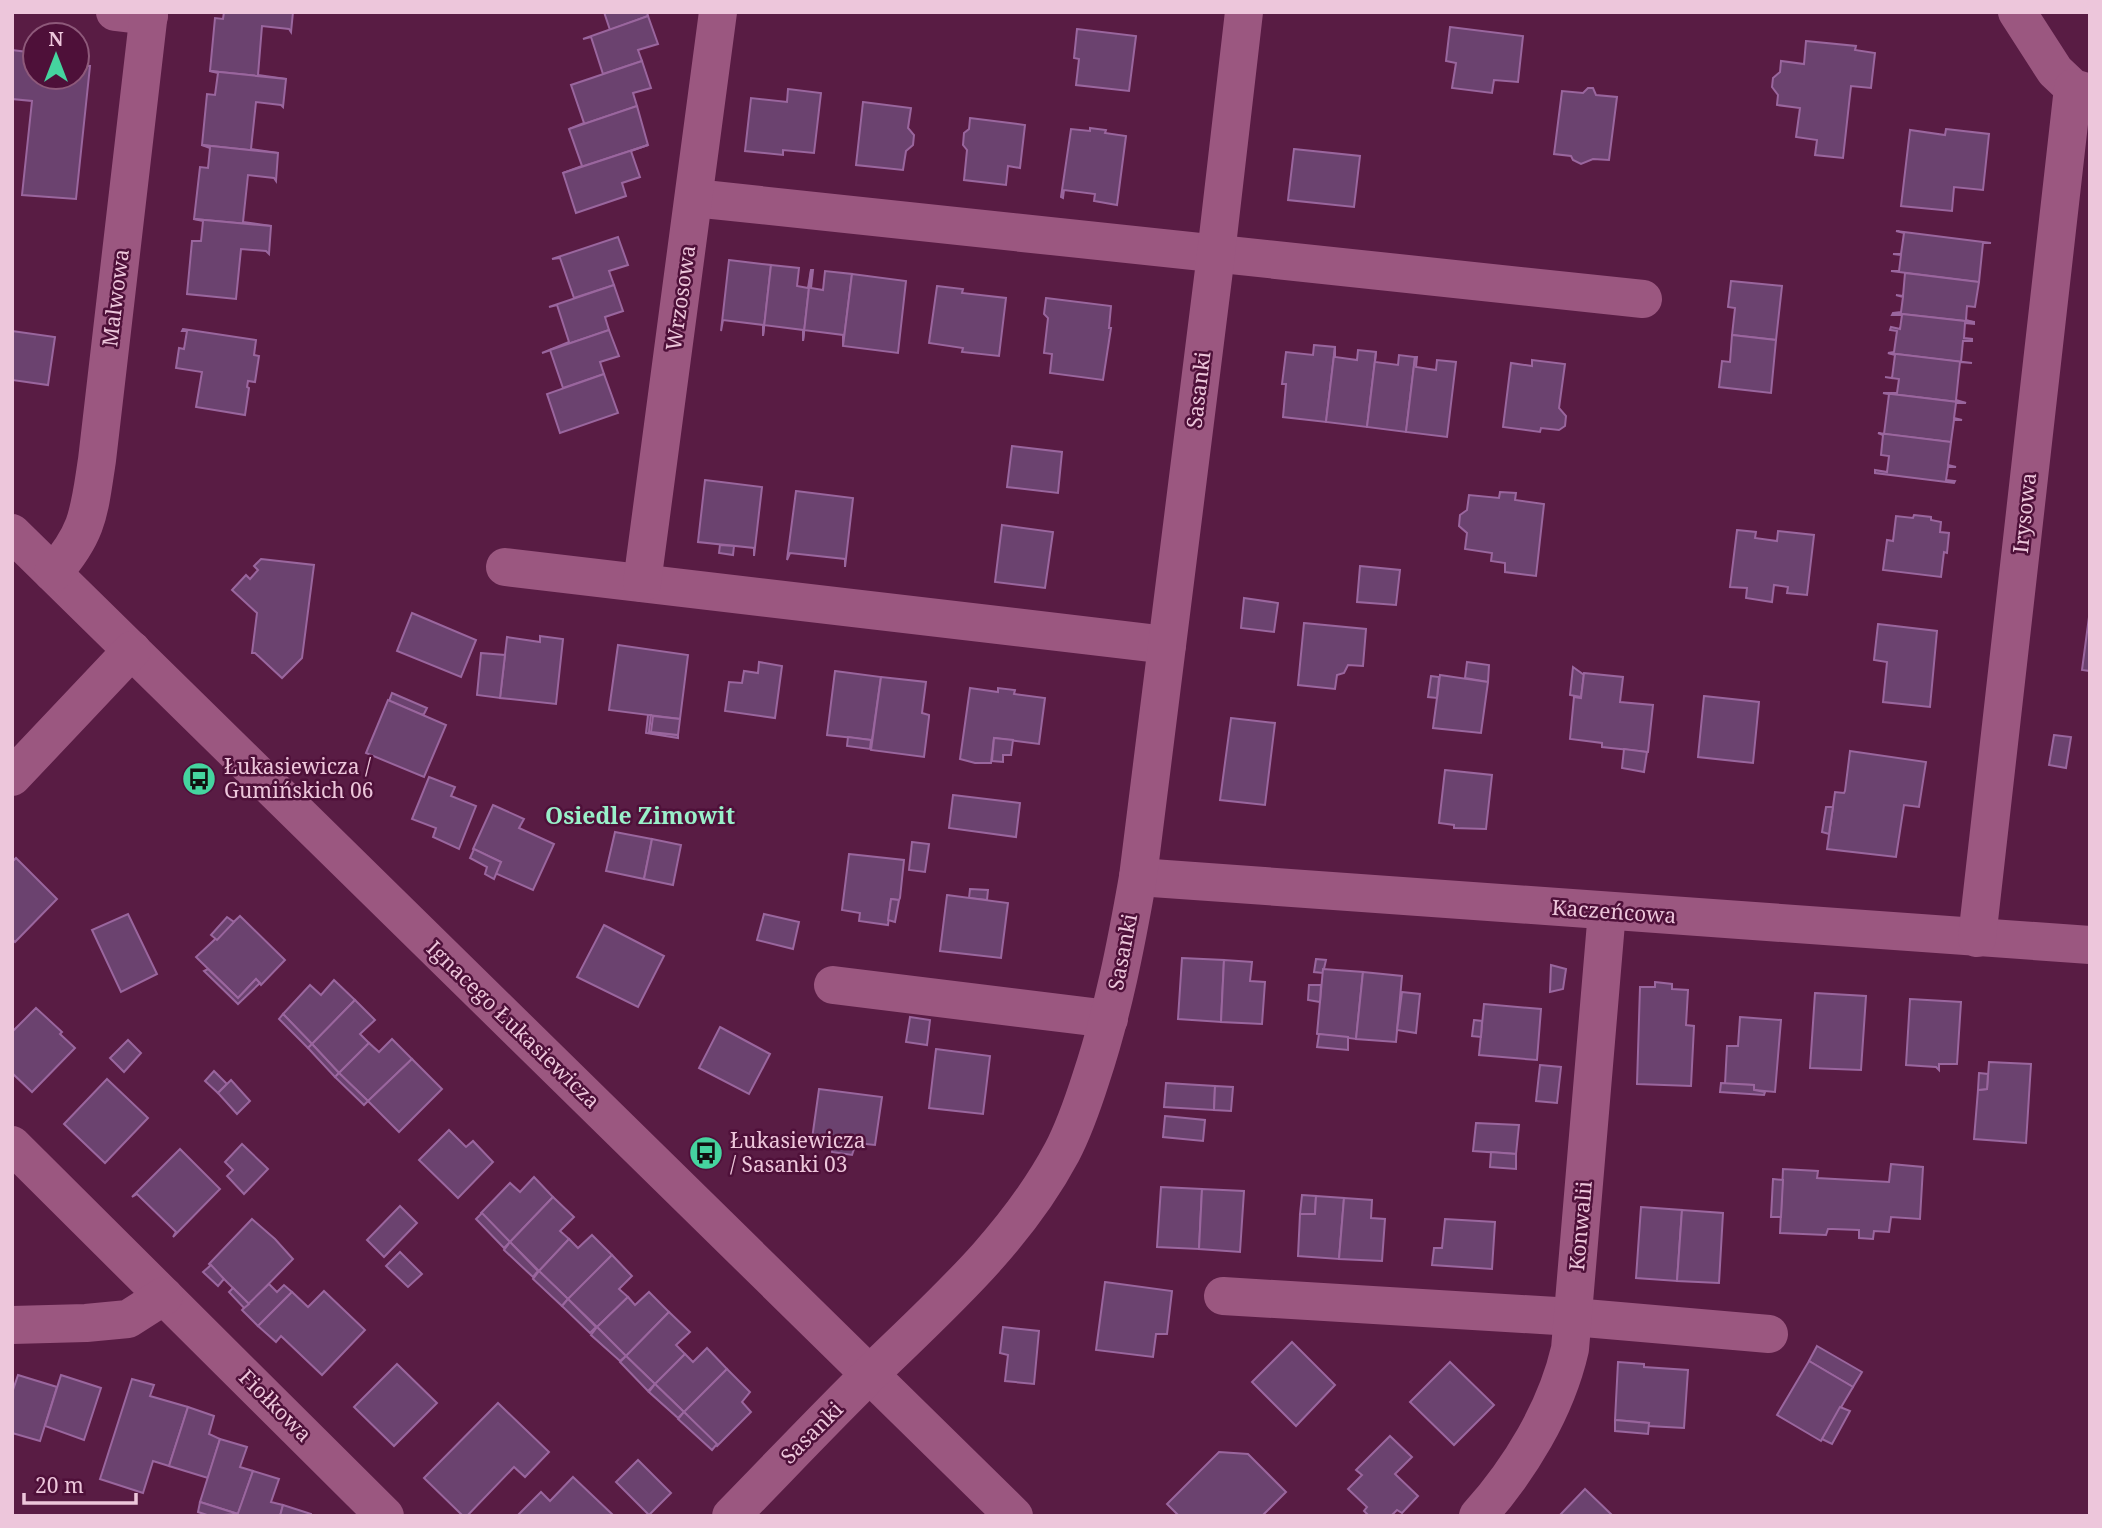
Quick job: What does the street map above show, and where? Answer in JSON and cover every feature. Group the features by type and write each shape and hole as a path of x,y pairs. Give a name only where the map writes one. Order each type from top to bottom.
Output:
{"street":[{"name":"Wrzosowa","path":"642,583 718,12"},
{"name":"Sasanki","path":"731,1516 870,1374 938,1309 1012,1229 1038,1193 1063,1150 1081,1109 1124,963 1138,877 1244,12"},
{"path":"2017,12 2055,71 2081,90"},
{"name":"Malwowa","path":"52,573 72,551 82,533 97,460 138,13"},
{"name":"Irysowa","path":"1977,938 2081,90"},
{"path":"694,198 1643,299"},
{"name":"Ignacego Łukasiewicza","path":"12,533 1014,1516"},
{"path":"505,566 1167,645"},
{"path":"12,777 132,650"},
{"name":"Kaczeńcowa","path":"1138,877 2090,945"},
{"name":"Konwalii","path":"1478,1516 1515,1468 1543,1421 1563,1379 1570,1349 1607,911"},
{"path":"833,985 1109,1019"},
{"name":"Fiołkowa","path":"12,1145 386,1516"},
{"path":"12,1325 128,1319 164,1296"},
{"path":"1223,1296 1573,1317 1769,1334"}],"building":[{"path":"224,12 293,12 291,32 289,29 262,26 258,75 286,79 210,71 215,18 223,19"},
{"path":"604,12 647,12 648,16 610,30"},
{"path":"648,16 658,44 638,50 642,61 603,74 591,37 583,39"},
{"path":"1450,27 1523,36 1518,82 1494,80 1492,93 1452,88 1456,63 1446,61"},
{"path":"1077,29 1136,36 1129,91 1076,85 1079,59 1074,58"},
{"path":"1806,41 1856,46 1855,50 1875,53 1871,88 1851,86 1843,158 1815,155 1817,140 1796,137 1800,108 1777,105 1778,95 1772,87 1773,78 1780,72 1781,61 1804,64"},
{"path":"12,50 21,51 21,91 87,91 76,199 22,195 32,101 12,99"},
{"path":"642,61 651,88 633,93 637,106 569,129 584,123 571,85"},
{"path":"210,71 286,79 283,107 256,102 251,149 278,153 202,145 207,94 215,95 218,73"},
{"path":"1588,88 1593,88 1596,95 1617,97 1609,160 1593,159 1581,164 1571,156 1554,154 1562,91 1583,93"},
{"path":"788,89 821,93 814,153 783,150 783,155 745,151 751,98 787,102"},
{"path":"863,102 911,108 908,128 914,135 913,145 906,151 903,170 856,165"},
{"path":"637,106 648,145 563,173 582,166 569,129"},
{"path":"970,118 1025,125 1020,168 1008,166 1006,185 964,180 967,150 963,145 964,133 969,129"},
{"path":"1090,128 1126,136 1117,205 1094,201 1095,194 1064,190 1063,198 1061,197 1071,129 1090,131"},
{"path":"1946,129 1989,134 1983,190 1954,187 1952,211 1901,206 1910,130 1945,135"},
{"path":"202,145 278,153 276,181 274,178 248,175 243,222 271,226 194,219 200,167 208,168 210,148"},
{"path":"648,145 631,151 640,177 622,183 626,196 576,213 563,173"},
{"path":"1294,149 1360,156 1354,207 1288,200"},
{"path":"194,219 271,226 269,254 266,251 241,249 236,299 187,294 192,241 201,241 203,221"},
{"path":"1896,231 1991,243 1983,243 1979,282 1891,271 1899,271 1901,255 1893,254 1901,254 1904,233"},
{"path":"618,237 628,265 609,271 614,285 574,298 560,258 552,259"},
{"path":"729,260 771,265 763,336 763,325 723,320 721,331"},
{"path":"771,265 799,268 797,286 808,288 811,270 803,341 803,330 764,325"},
{"path":"811,270 811,288 823,290 825,271 852,274 843,346 843,335 804,330"},
{"path":"1905,273 1979,282 1975,307 1967,306 1966,320 1973,322 1893,313 1901,312 1903,297 1896,295 1903,296"},
{"path":"852,274 906,281 898,353 843,346"},
{"path":"1731,281 1782,286 1776,340 1732,335 1735,308 1728,307"},
{"path":"614,285 623,311 605,317 609,330 542,353 569,342 557,305 549,307"},
{"path":"937,286 963,289 962,293 1006,298 999,356 962,352 963,348 929,343"},
{"path":"1046,298 1111,306 1111,328 1103,380 1050,373 1052,354 1044,353 1048,318 1044,314"},
{"path":"1893,313 1974,322 1965,323 1964,338 1972,341 1963,341 1961,362 1888,353 1894,352 1897,331 1890,330 1891,327 1900,329 1902,315 1892,315"},
{"path":"183,329 256,340 254,355 259,356 255,382 248,381 245,415 196,407 202,372 176,368 179,348 184,349 187,331 182,331"},
{"path":"609,330 619,356 600,362 604,374 563,388 550,350"},
{"path":"12,331 55,337 48,385 12,380"},
{"path":"1732,335 1776,340 1771,393 1719,387 1722,361 1730,362"},
{"path":"1314,345 1335,347 1326,422 1283,417 1286,384 1282,384 1286,352 1313,355"},
{"path":"1335,347 1335,357 1357,360 1358,350 1376,352 1367,427 1326,422"},
{"path":"1376,352 1375,362 1398,365 1399,355 1415,357 1406,432 1367,427"},
{"path":"1888,353 1972,363 1960,362 1956,400 1966,403 1883,393 1897,393 1899,379 1892,378 1895,355"},
{"path":"1415,357 1416,367 1436,370 1437,360 1456,362 1447,437 1406,432"},
{"path":"1532,360 1565,364 1559,408 1566,416 1565,426 1559,430 1541,428 1540,432 1503,427 1511,363 1532,366"},
{"path":"604,374 618,413 560,433 547,394"},
{"path":"1883,393 1966,403 1956,403 1954,418 1962,420 1954,420 1951,442 1884,434 1889,394"},
{"path":"1878,433 1951,442 1948,465 1956,467 1948,467 1946,480 1955,481 1954,483 1875,473 1875,470 1887,472 1889,456 1881,455 1883,435"},
{"path":"1012,446 1062,452 1058,493 1007,487"},
{"path":"705,480 762,487 754,556 754,548 698,542"},
{"path":"796,491 853,498 845,567 845,559 790,553 787,560"},
{"path":"1500,492 1516,493 1515,500 1544,504 1536,576 1505,572 1505,563 1491,561 1492,553 1465,549 1467,533 1459,526 1460,515 1467,510 1469,495 1499,498"},
{"path":"1914,515 1931,517 1931,520 1941,522 1940,532 1949,533 1941,577 1883,570 1887,540 1893,541 1896,516 1913,518"},
{"path":"1002,525 1053,532 1045,588 995,582"},
{"path":"1737,530 1756,532 1755,538 1777,541 1778,531 1814,535 1807,595 1787,593 1788,587 1774,585 1772,602 1746,598 1747,588 1730,587"},
{"path":"720,545 734,546 733,555 719,553"},
{"path":"261,559 314,565 302,658 282,678 252,653 257,613 232,590 246,575 250,579 258,570 254,566"},
{"path":"1360,566 1400,570 1396,605 1357,602"},
{"path":"1244,598 1278,603 1274,632 1241,628"},
{"path":"412,613 476,640 461,677 397,651"},
{"path":"2090,617 2090,671 2082,670"},
{"path":"1304,623 1366,629 1363,666 1348,665 1344,673 1337,675 1335,689 1298,685"},
{"path":"1878,624 1937,631 1930,707 1883,702 1887,662 1874,660"},
{"path":"540,636 563,639 556,704 500,698 507,637 540,642"},
{"path":"618,645 688,655 680,719 609,710"},
{"path":"481,653 505,655 500,698 477,695"},
{"path":"759,662 782,666 775,718 725,711 729,682 742,683 744,671 758,673"},
{"path":"1467,662 1489,665 1488,682 1465,678"},
{"path":"1573,667 1584,675 1581,697 1570,695"},
{"path":"835,671 881,677 872,740 827,735"},
{"path":"1584,673 1623,677 1620,702 1653,705 1648,752 1602,747 1602,743 1570,739 1574,697 1581,698"},
{"path":"1440,675 1488,682 1481,733 1433,728"},
{"path":"1431,676 1439,677 1437,698 1428,697"},
{"path":"881,677 926,682 922,713 929,717 924,757 871,750"},
{"path":"970,688 998,692 998,688 1015,690 1014,694 1045,698 1039,744 994,738 991,763 960,759"},
{"path":"392,693 427,708 424,714 389,701"},
{"path":"1704,696 1759,702 1753,763 1698,757"},
{"path":"388,700 446,725 424,777 366,753"},
{"path":"648,715 651,715 649,732 678,735 678,738 646,733"},
{"path":"653,716 680,719 678,735 651,732"},
{"path":"1231,718 1275,723 1265,805 1220,800"},
{"path":"2054,735 2071,737 2066,768 2049,765"},
{"path":"848,737 871,740 870,749 847,746"},
{"path":"994,738 1013,740 1011,755 1003,755 1003,762 992,761"},
{"path":"1624,749 1647,752 1644,772 1622,768"},
{"path":"1850,751 1926,762 1919,807 1904,805 1896,857 1827,849 1835,792 1845,791"},
{"path":"1445,770 1492,775 1486,829 1454,828 1454,825 1439,823"},
{"path":"429,777 455,787 451,796 476,806 459,849 433,837 436,828 412,819"},
{"path":"953,795 1020,803 1016,837 949,828"},
{"path":"493,805 524,819 519,828 554,844 533,890 497,874 495,872 501,862 473,849"},
{"path":"1826,807 1833,807 1829,834 1822,832"},
{"path":"615,832 652,839 644,879 606,871"},
{"path":"652,839 681,845 673,885 644,879"},
{"path":"912,842 929,844 925,872 909,870"},
{"path":"474,849 501,862 494,879 485,874 487,867 470,858"},
{"path":"849,854 904,860 900,898 891,899 888,925 859,921 860,913 842,910"},
{"path":"16,858 57,899 15,942 12,939 12,862"},
{"path":"970,889 988,890 987,900 969,898"},
{"path":"947,895 1008,903 1001,958 940,951"},
{"path":"891,899 899,900 895,922 888,920"},
{"path":"128,914 157,974 121,992 92,930"},
{"path":"764,914 799,922 793,949 757,940"},
{"path":"240,916 285,960 261,985 256,979 238,998 196,957"},
{"path":"227,917 234,922 217,940 211,935"},
{"path":"604,925 664,956 638,1007 577,977"},
{"path":"1182,958 1224,960 1221,1022 1178,1019"},
{"path":"1316,959 1326,960 1323,973 1314,972"},
{"path":"1224,960 1252,962 1250,981 1265,982 1262,1024 1221,1022"},
{"path":"1551,965 1566,969 1563,989 1550,992"},
{"path":"208,969 238,998 256,979 260,983 238,1004 204,971"},
{"path":"1323,969 1363,972 1356,1039 1317,1034"},
{"path":"1363,972 1402,976 1396,1042 1356,1039"},
{"path":"334,980 355,1000 312,1044 283,1014 310,985 321,995"},
{"path":"1655,982 1672,984 1672,989 1688,990 1686,1025 1694,1026 1691,1086 1637,1084 1640,987 1655,987"},
{"path":"1309,985 1321,985 1320,1002 1308,1000"},
{"path":"1402,992 1420,994 1416,1033 1397,1030"},
{"path":"1815,993 1866,996 1861,1070 1810,1068"},
{"path":"1910,999 1961,1002 1957,1064 1939,1064 1939,1070 1936,1067 1906,1065"},
{"path":"355,1000 375,1020 360,1034 369,1043 339,1073 312,1044"},
{"path":"1484,1004 1541,1009 1537,1060 1479,1055"},
{"path":"36,1008 75,1048 32,1092 12,1073 12,1032"},
{"path":"283,1014 312,1044 308,1048 279,1019"},
{"path":"910,1017 930,1020 927,1045 906,1042"},
{"path":"1740,1017 1781,1020 1775,1092 1754,1090 1754,1085 1725,1084 1727,1046 1738,1046"},
{"path":"1474,1020 1482,1021 1481,1037 1472,1036"},
{"path":"720,1027 770,1054 749,1094 699,1068"},
{"path":"1319,1034 1348,1037 1348,1050 1317,1047"},
{"path":"392,1039 412,1059 368,1101 339,1073 369,1043 379,1052"},
{"path":"128,1040 141,1053 124,1072 110,1058"},
{"path":"312,1044 339,1073 335,1077 308,1048"},
{"path":"936,1049 990,1056 983,1114 929,1108"},
{"path":"412,1059 442,1089 399,1132 368,1101"},
{"path":"1989,1062 2031,1064 2026,1143 1974,1139 1978,1090 1987,1089"},
{"path":"1540,1065 1561,1067 1557,1103 1536,1101"},
{"path":"214,1071 227,1084 218,1093 205,1081"},
{"path":"339,1073 368,1101 364,1105 335,1077"},
{"path":"1979,1073 1988,1074 1987,1089 1978,1090"},
{"path":"107,1079 148,1118 105,1163 64,1124"},
{"path":"231,1080 250,1101 237,1114 218,1093"},
{"path":"1166,1083 1215,1086 1214,1110 1164,1107"},
{"path":"1721,1083 1754,1085 1754,1090 1765,1092 1764,1095 1720,1092"},
{"path":"1215,1086 1233,1087 1231,1111 1214,1110"},
{"path":"819,1089 882,1097 875,1145 856,1143 852,1155 832,1152 833,1142 812,1139"},
{"path":"1165,1116 1205,1120 1203,1141 1163,1137"},
{"path":"1476,1123 1519,1125 1516,1154 1473,1151"},
{"path":"449,1130 466,1147 473,1141 493,1162 458,1198 419,1160"},
{"path":"242,1144 268,1169 244,1194 227,1176 233,1170 225,1162"},
{"path":"180,1149 220,1189 173,1237 176,1232 137,1194 132,1197"},
{"path":"1491,1152 1516,1154 1516,1169 1490,1167"},
{"path":"1891,1164 1923,1167 1920,1219 1891,1217 1889,1232 1874,1231 1873,1239 1859,1238 1859,1230 1828,1229 1826,1235 1780,1233 1783,1169 1818,1171 1817,1178 1889,1182"},
{"path":"534,1177 553,1197 510,1242 481,1213 510,1183 520,1192"},
{"path":"1773,1179 1783,1180 1781,1217 1771,1217"},
{"path":"1161,1187 1202,1189 1199,1249 1157,1247"},
{"path":"1202,1189 1244,1191 1240,1252 1199,1249"},
{"path":"1302,1195 1316,1196 1315,1214 1300,1214"},
{"path":"1316,1196 1344,1198 1339,1259 1298,1256 1300,1214 1315,1214"},
{"path":"553,1197 574,1217 560,1231 569,1239 539,1271 510,1242"},
{"path":"1344,1198 1372,1200 1371,1218 1385,1219 1382,1261 1339,1259"},
{"path":"400,1206 417,1223 384,1257 367,1240"},
{"path":"1641,1207 1682,1210 1677,1281 1636,1278"},
{"path":"1682,1210 1723,1213 1719,1283 1677,1281"},
{"path":"482,1213 510,1242 504,1248 476,1219"},
{"path":"252,1219 293,1259 249,1304 209,1264"},
{"path":"1445,1219 1495,1222 1492,1269 1432,1265 1434,1248 1442,1248"},
{"path":"592,1235 612,1255 568,1299 539,1271 569,1239 578,1248"},
{"path":"510,1242 538,1271 533,1277 504,1250"},
{"path":"400,1252 422,1274 408,1287 386,1266"},
{"path":"612,1255 632,1276 619,1289 628,1297 597,1327 568,1299"},
{"path":"211,1265 224,1279 218,1286 203,1272"},
{"path":"539,1271 568,1299 562,1306 533,1279"},
{"path":"1105,1282 1172,1291 1167,1334 1156,1334 1153,1357 1096,1350"},
{"path":"269,1284 277,1292 284,1285 292,1292 258,1326 242,1310"},
{"path":"233,1288 249,1304 244,1308 229,1292"},
{"path":"324,1291 365,1330 322,1375 281,1336 276,1342 258,1326 292,1292 308,1307"},
{"path":"649,1292 669,1312 626,1356 597,1327 628,1297 635,1305"},
{"path":"568,1299 596,1327 590,1333 562,1306"},
{"path":"669,1312 690,1332 676,1345 685,1354 655,1384 626,1356"},
{"path":"597,1327 626,1356 620,1361 591,1335"},
{"path":"1003,1327 1039,1331 1034,1384 1005,1381 1008,1355 1000,1353"},
{"path":"1292,1342 1335,1385 1296,1426 1252,1382"},
{"path":"1817,1346 1862,1372 1853,1387 1809,1361"},
{"path":"707,1348 727,1369 684,1412 655,1384 685,1354 693,1362"},
{"path":"626,1356 655,1384 648,1391 620,1362"},
{"path":"1809,1361 1853,1387 1821,1441 1777,1415"},
{"path":"1450,1362 1494,1405 1454,1445 1410,1402"},
{"path":"1618,1362 1688,1370 1684,1428 1648,1426 1649,1423 1615,1420"},
{"path":"397,1364 437,1403 394,1446 354,1407"},
{"path":"727,1369 750,1392 742,1402 751,1412 717,1446 684,1412"},
{"path":"18,1375 57,1387 40,1441 12,1433 12,1393"},
{"path":"61,1375 101,1388 84,1440 45,1426"},
{"path":"132,1379 154,1385 150,1396 188,1407 169,1466 153,1461 143,1493 100,1479"},
{"path":"655,1384 684,1412 678,1418 649,1392"},
{"path":"498,1403 549,1452 525,1477 514,1467 467,1516 463,1516 424,1478"},
{"path":"188,1407 214,1416 209,1434 220,1439 208,1478 169,1466"},
{"path":"1840,1407 1850,1411 1832,1444 1822,1439"},
{"path":"684,1412 717,1444 712,1450 678,1419"},
{"path":"1615,1420 1649,1423 1648,1434 1615,1431"},
{"path":"1390,1436 1412,1457 1395,1474 1418,1496 1402,1513 1397,1510 1391,1516 1369,1516 1364,1511 1367,1507 1348,1489 1362,1475 1356,1470"},
{"path":"220,1439 247,1447 240,1467 253,1471 238,1514 200,1502"},
{"path":"1219,1452 1248,1454 1286,1492 1262,1516 1179,1516 1167,1504"},
{"path":"638,1460 671,1493 649,1515 616,1482"},
{"path":"253,1471 279,1479 271,1502 283,1505 280,1516 237,1516"},
{"path":"573,1477 612,1514 610,1516 517,1516 541,1492 550,1501"},
{"path":"1585,1489 1613,1516 1559,1516"},
{"path":"200,1502 238,1514 210,1516 198,1512"},
{"path":"283,1505 311,1514 311,1516 280,1516"}],"place":[{"name":"Łukasiewicza / Gumińskich 06","path":"199,779"},
{"name":"Łukasiewicza / Sasanki 03","path":"706,1153"}],"district":[{"name":"Osiedle Zimowit","path":"640,816"}]}
